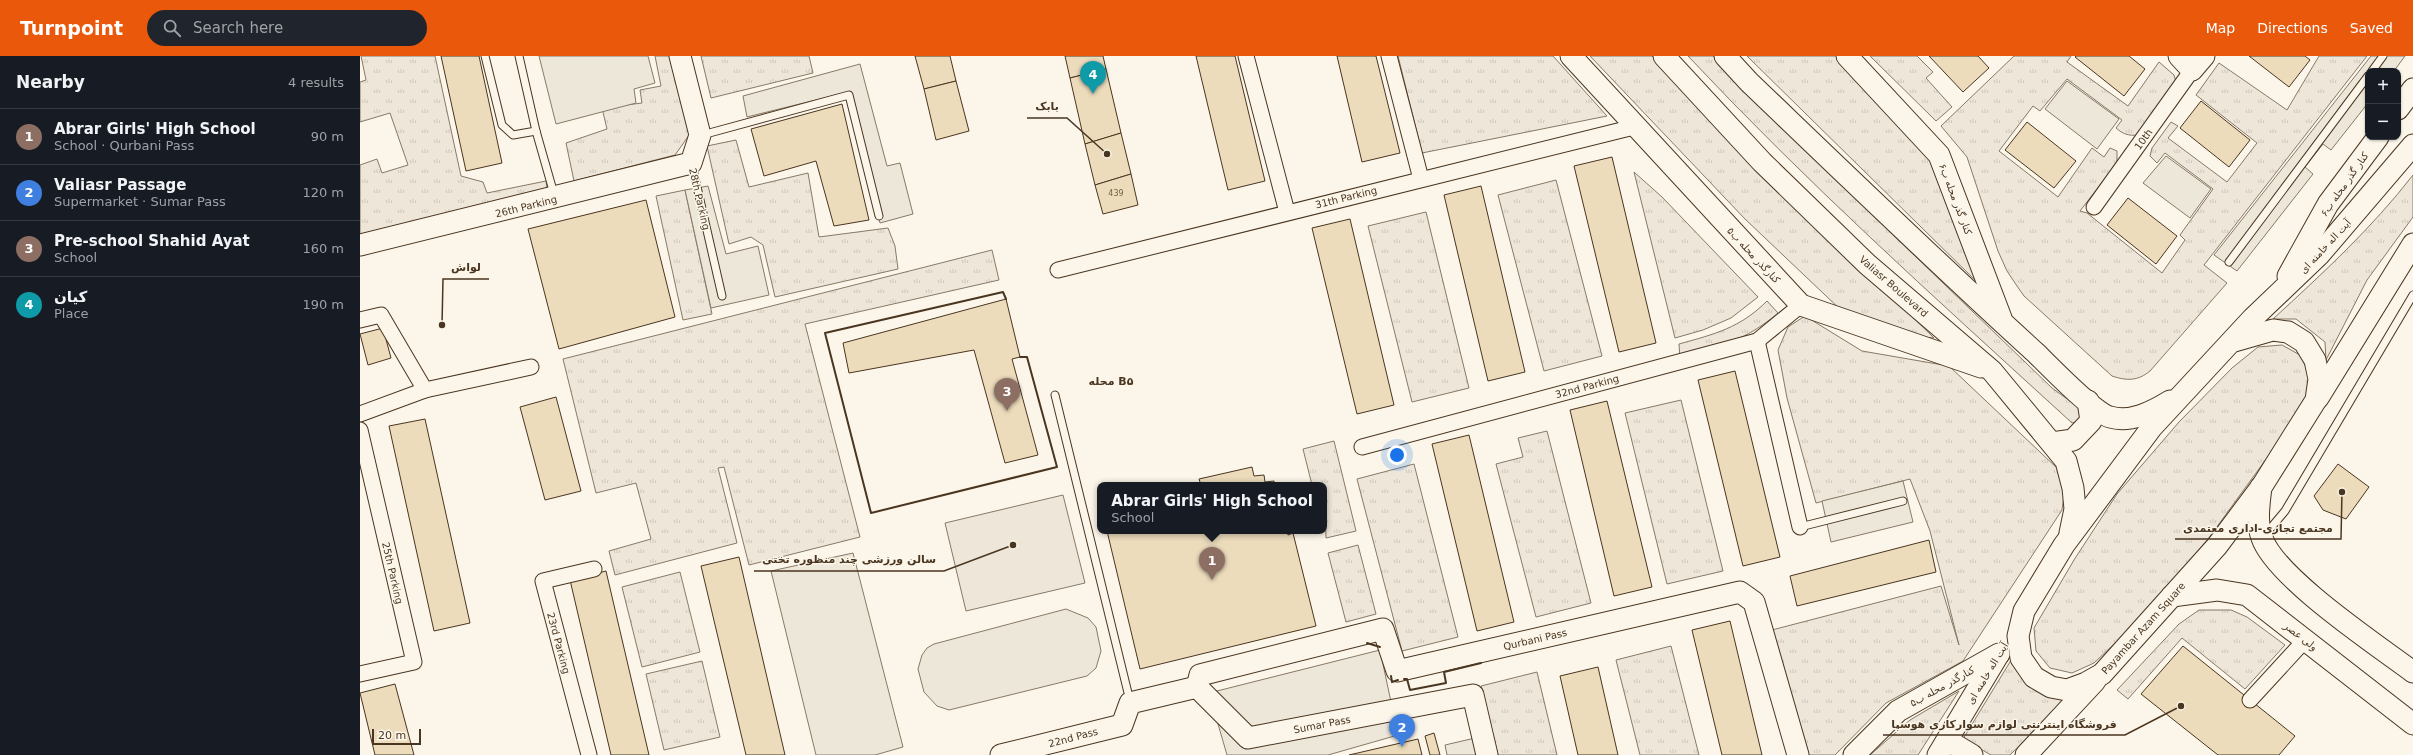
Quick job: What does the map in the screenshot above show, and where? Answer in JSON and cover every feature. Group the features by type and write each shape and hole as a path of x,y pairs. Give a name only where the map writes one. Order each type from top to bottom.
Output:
{"main road":[{"path":"680,56 700,135"},
{"name":"کنارگذر محله ب۵","path":"1571,56 1634,127 1801,305 1992,371"},
{"name":"Valiasr Boulevard","path":"1664,56 1762,162 1867,264 1992,371 2066,461 2073,488 2076,509 2069,538"},
{"path":"1725,56 1749,82 2003,324 2088,401 2109,417 2132,418 2153,412 2185,392"},
{"name":"کنار گذر محله ب۶","path":"1847,56 1939,155 2003,324"},
{"path":"2401,106 2413,89"},
{"name":"28th Parking","path":"691,164 700,135"},
{"name":"کنار گذر محله ب۶","path":"2276,296 2328,204 2376,140"},
{"name":"آیت اله خامنه ای","path":"2231,342 2319,255 2413,145"},
{"name":"26th Parking","path":"360,245 691,164"},
{"path":"2316,400 2413,244"},
{"name":"Payambar Azam Square","path":"2273,330 2288,332 2304,342 2315,360 2319,379 2316,400 2262,486 2217,546 2102,674 2086,684 2066,690 2051,687 2034,676 2022,658 2018,636 2024,611 2069,538 2152,427 2231,342 2273,330"},
{"path":"2052,443 2073,440 2091,421 2088,401"},
{"path":"2262,486 2257,517 2262,539 2276,562 2304,589 2413,672"},
{"name":"ولی عصر","path":"2172,596 2217,590 2247,595 2306,639 2413,724"},
{"name":"Qurbani Pass","path":"1197,687 1200,675 1383,629 1397,671 1740,592 1754,602 1798,755"},
{"name":"آیت اله خامنه ای","path":"1942,748 2024,611"},
{"name":"کنارگذر محله ب۵","path":"1854,755 1898,711 1999,654"},
{"path":"2026,755 2102,674"},
{"path":"1130,703 1197,687"},
{"name":"Sumar Pass","path":"1197,687 1248,738 1473,695 1487,755"},
{"name":"22nd Pass","path":"1001,755 1122,725 1130,703"},
{"path":"1942,748 1972,755"}],"street":[{"path":"1246,56 1287,212"},
{"path":"1389,56 1421,179"},
{"name":"10th","path":"2094,207 2192,61"},
{"name":"31th Parking","path":"1058,270 1634,127"},
{"name":"32nd Parking","path":"1362,447 1757,341 1801,305"},
{"path":"360,320 381,315 425,390"},
{"path":"1757,341 1800,527"},
{"path":"360,414 425,390 531,367"},
{"name":"25th Parking","path":"360,430 414,662 360,674"},
{"name":"23rd Parking","path":"589,755 543,582 594,569"},
{"path":"2250,700 2306,639"}],"lane":[{"path":"485,56 502,125 513,135 536,131"},
{"path":"519,56 536,131 556,198"},
{"path":"2374,68 2383,56"},
{"path":"2229,262 2365,80"},
{"path":"700,135 849,95 879,216"},
{"name":"28th Parking","path":"691,164 722,296"},
{"path":"2262,539 2285,511 2413,295"},
{"path":"1055,395 1130,703"},
{"path":"1800,527 1903,501"}],"green space":[{"path":"361,56 435,56 461,176 483,182 487,193 546,181 548,196 360,240 360,165 377,159 382,173 408,165 390,113 360,122 360,82 366,80"},
{"path":"655,56 675,56 692,131 675,155 574,181 566,143 607,129 602,108 642,103 640,90 661,86"},
{"path":"701,56 809,56 813,73 711,98"},
{"path":"1398,56 1553,56 1607,116 1422,153"},
{"path":"1590,56 1652,56 1708,117 1934,338 1908,336 1843,312 1745,219"},
{"path":"1688,56 1713,56 1888,230 2052,388 2081,409 2083,415 2079,421 2072,423 1917,281 1778,148"},
{"path":"1747,56 1837,56 1937,161 1977,282"},
{"path":"1870,56 1917,56 1933,72 1926,78 1952,107 1936,121"},
{"path":"2014,56 2071,56 2067,62 2128,106 2159,62 2174,75 2176,82 2138,135 2128,135 2116,128 2122,120 2067,79 2040,111 2033,106 1999,151 2058,197 2092,148 2104,157 2110,148 2117,151 2117,163 2080,211 2087,213 2162,273 2185,240 2180,235 2213,189 2165,153 2157,163 2150,156 2152,148 2171,122 2178,126 2168,138 2227,182 2257,143 2196,95 2219,63 2287,110 2319,56 2367,56 2204,265 2227,283 2150,371 2141,377 2123,379 2112,376 2024,296 2007,271 1998,251 1967,157 1941,126"},
{"path":"736,140 749,187 808,173 819,237 888,228 895,246 898,269 775,297 763,245 751,237 729,244 707,146"},
{"path":"1634,172 1662,197 1758,297 1731,318 1703,330 1675,338"},
{"path":"2413,175 2413,217 2367,280 2326,360 2325,342 2296,319 2273,319 2364,232"},
{"path":"1556,180 1602,356 1544,371 1498,195"},
{"path":"685,190 712,314 683,320 656,196"},
{"path":"1426,212 1469,388 1412,402 1368,226"},
{"path":"992,250 999,280 805,324 860,537 749,565 724,467 718,468 737,543 615,575 609,551 651,539 636,483 596,493 563,359"},
{"path":"1767,301 1778,313 1754,330 1732,342 1680,359 1679,344 1716,333 1737,324 1747,318"},
{"path":"1805,316 1862,351 1949,366 2059,470 2065,488 2062,510 1963,661 1886,703 1835,755 1806,755 1772,630 1941,586 1959,645 1930,531 1910,479 1816,503 1787,398 1778,350 1788,327"},
{"path":"2282,345 2300,355 2309,373 2308,394 2272,451 2208,539 2133,626 2094,663 2072,673 2050,668 2036,651 2034,628 2074,560 2117,494 2179,422 2232,368 2258,347"},
{"path":"1681,400 1723,571 1667,584 1625,413"},
{"path":"1547,431 1591,603 1536,617 1496,464 1523,457 1518,438"},
{"path":"1334,441 1356,531 1326,538 1327,482 1311,482 1303,449"},
{"path":"1414,464 1458,637 1402,651 1357,479"},
{"path":"1063,495 1085,583 966,611 945,523"},
{"path":"1358,545 1376,614 1346,622 1328,553"},
{"path":"680,572 700,652 642,667 622,587"},
{"path":"2199,610 2231,610 2247,617 2285,645 2245,689 2182,638 2128,699 2117,690 2179,624"},
{"path":"1671,646 1699,755 1640,755 1616,660"},
{"path":"2013,657 2065,699 2010,755 1991,755 1963,739"},
{"path":"702,661 720,737 664,750 646,674"},
{"path":"1537,672 1557,755 1498,755 1481,686"},
{"path":"1959,691 1918,755 1870,755 1910,720"}],"shaded area":[{"path":"539,56 648,56 655,83 634,89 636,103 556,124"},
{"path":"2371,56 2405,56 2396,68 2365,68 2365,107 2331,150 2323,144 2305,167 2313,174 2237,271 2214,255"},
{"path":"860,64 887,166 900,163 913,214 880,223 848,92 747,117 743,96"},
{"path":"2067,81 2119,119 2097,149 2045,109"},
{"path":"2166,156 2211,189 2190,218 2143,183"},
{"path":"708,186 726,254 758,246 769,295 711,308 685,190"},
{"path":"1903,481 1913,522 1831,542 1822,501"},
{"path":"853,553 903,747 875,755 816,755 771,571"},
{"path":"1066,609 1088,618 1096,627 1101,651 1096,668 1087,676 949,710 937,706 924,692 918,669 922,655 927,648 934,644"},
{"path":"1380,650 1398,735 1328,755 1227,755 1209,693"},
{"path":"1488,735 1493,755 1447,755 1445,745"}],"building":[{"path":"441,56 479,56 502,163 466,171"},
{"path":"915,56 950,56 956,81 924,89"},
{"path":"1065,56 1103,56 1106,69 1070,78"},
{"path":"1196,56 1235,56 1265,181 1228,190"},
{"path":"1337,56 1376,56 1400,153 1362,162"},
{"path":"1929,56 1978,56 1989,68 1963,92"},
{"path":"2129,56 2145,69 2124,96 2075,57"},
{"path":"2249,56 2305,56 2310,60 2289,87"},
{"path":"1106,69 1121,133 1085,144 1070,78"},
{"path":"956,81 969,131 936,140 924,89"},
{"path":"2201,101 2250,140 2229,167 2180,128"},
{"path":"842,104 869,220 834,226 816,161 764,176 751,129"},
{"path":"2027,122 2076,161 2054,188 2005,150"},
{"path":"1121,133 1131,174 1095,185 1085,144"},
{"path":"1612,157 1656,343 1619,352 1574,166"},
{"path":"1131,174 1138,205 1103,214 1095,185"},
{"path":"1481,186 1525,372 1488,381 1444,195"},
{"path":"2128,198 2177,236 2156,264 2107,225"},
{"path":"646,200 675,317 559,349 528,229"},
{"path":"1350,219 1394,405 1357,414 1312,228"},
{"path":"1006,299 1020,357 1012,359 1038,455 1005,463 974,350 849,373 843,343"},
{"path":"383,328 391,358 368,365 360,334"},
{"path":"1735,371 1780,557 1743,566 1698,380"},
{"path":"556,397 581,491 545,500 520,407"},
{"path":"1607,401 1652,587 1614,596 1570,410"},
{"path":"425,419 470,623 434,631 389,426"},
{"path":"1469,435 1514,622 1477,631 1432,444"},
{"path":"2338,464 2369,487 2346,519 2323,510 2314,496"},
{"path":"1252,467 1254,476 1264,475 1265,482 1200,482 1199,479"},
{"path":"1108,534 1293,534 1316,626 1140,669"},
{"path":"1929,540 1936,572 1797,606 1790,576"},
{"path":"739,557 785,755 746,755 701,566"},
{"path":"606,571 649,755 611,755 570,580"},
{"path":"1730,621 1762,755 1722,755 1692,630"},
{"path":"2183,646 2295,736 2279,755 2218,755 2141,694"},
{"path":"1598,667 1618,755 1578,755 1560,676"},
{"path":"395,684 414,755 375,755 360,693"},
{"path":"1434,733 1440,755 1430,755 1425,736"},
{"path":"1418,739 1422,755 1349,755"}],"wall":[{"path":"1006,299 1003,292 825,333 871,513 1057,467 1027,357 1020,357"},
{"path":"1367,643 1380,647"},
{"path":"1404,679 1407,679 1410,690 1446,683 1444,672 1481,663"},
{"path":"1391,676 1392,682 1398,680"}],"place":[{"name":"کیان","path":"1093,94"},
{"name":"بابک","path":"1107,154"},
{"name":"لواش","path":"442,325"},
{"name":"Pre-school Shahid Ayat","path":"1007,411"},
{"name":"مجتمع تجاری-اداری معتمدی","path":"2342,492"},
{"name":"سالن ورزشی چند منظوره تختی","path":"1013,545"},
{"name":"Abrar Girls' High School","path":"1212,580"},
{"name":"فروشگاه اینترنتی لوازم سوارکاری هوسپا","path":"2181,706"},
{"name":"Valiasr Passage","path":"1402,747"}],"district":[{"name":"محله B۵","path":"1111,381"}]}
